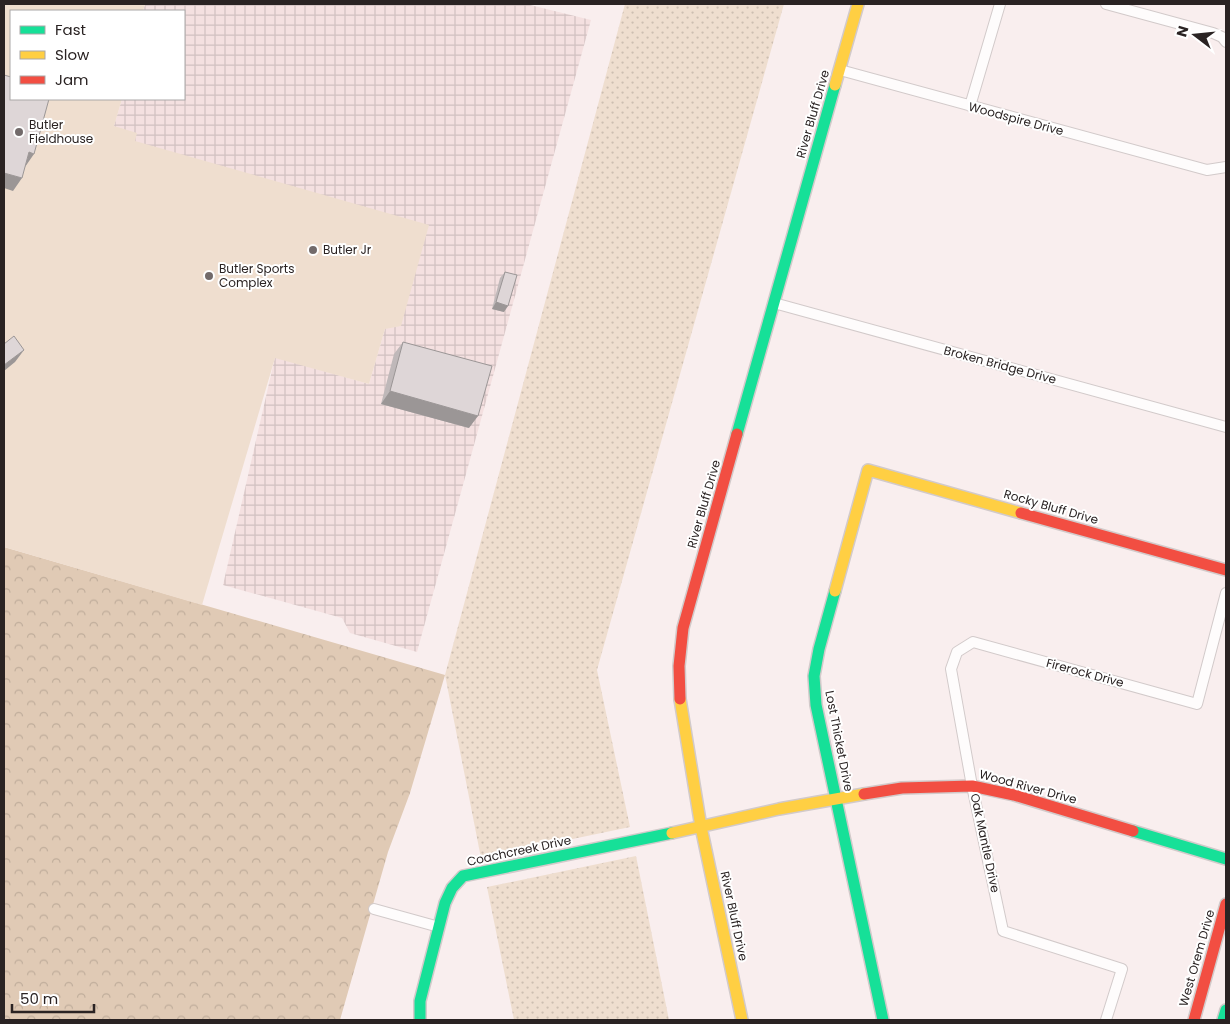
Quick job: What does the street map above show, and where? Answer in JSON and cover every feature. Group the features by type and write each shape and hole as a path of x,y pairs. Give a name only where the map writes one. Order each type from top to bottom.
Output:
{"street":[{"name":"River Bluff Drive","path":"742,1020 701,827 680,705 679,666 683,628 858,4"},
{"path":"970,106 1000,4"},
{"path":"1106,4 1213,33 1222,37 1226,42"},
{"name":"Woodspire Drive","path":"840,70 1207,170 1226,168"},
{"name":"Broken Bridge Drive","path":"774,303 1226,428"},
{"name":"Rocky Bluff Drive","path":"868,470 1226,570"},
{"name":"Lost Thicket Drive","path":"868,470 818,649 814,676 816,705 883,1020"},
{"name":"Firerock Drive","path":"973,642 1197,704 1226,593"},
{"name":"Oak Mantle Drive","path":"973,642 957,652 950,669 972,786 1004,931 1122,969 1106,1020"},
{"name":"Wood River Drive","path":"701,827 836,798 902,788 972,786 1014,796 1226,859"},
{"name":"Coachcreek Drive","path":"420,1020 420,1001 445,903 452,888 463,876 701,827"},
{"name":"West Orem Drive","path":"1194,1020 1226,904"},
{"path":"374,909 439,927"},
{"path":"1223,1020 1226,1010"}],"shaded area":[{"name":"Butler Sports Complex","path":"4,4 145,4 143,10 10,10 10,100 122,100 114,126 137,133 135,141 429,225 401,326 385,329 369,384 275,358 202,605 4,547"},
{"path":"145,4 526,4 591,20 417,652 350,633 342,618 223,585 275,357 369,384 385,329 114,126 122,100 185,100 185,10 143,10"},
{"path":"625,4 784,4 597,670 630,827 481,858 445,675"},
{"path":"636,856 669,1020 514,1020 487,887"}],"green space":[{"path":"4,547 445,675 410,793 388,852 340,1020 4,1020"}],"building":[{"name":"Butler Fieldhouse","path":"4,75 10,77 10,100 49,100 34,154 29,152 22,178 4,173"},
{"path":"505,272 517,275 508,306 496,302"},
{"path":"14,336 24,350 4,365 4,344"},
{"path":"403,342 492,366 478,416 390,391"}],"traffic: fast":[{"path":"737,434 835,85"},
{"path":"835,591 819,649 814,676 816,705 883,1020"},
{"path":"1133,831 1226,859"},
{"path":"420,1020 420,1001 445,903 452,888 463,876 672,833"},
{"path":"1223,1020 1226,1010"}],"traffic: slow":[{"path":"835,85 858,4"},
{"path":"835,591 868,470 1021,513"},
{"path":"680,699 701,827 742,1020"},
{"path":"672,833 779,809 864,794"}],"traffic: jam":[{"path":"680,699 679,666 683,628 737,434"},
{"path":"1021,513 1226,570"},
{"path":"864,794 902,788 972,786 1014,795 1133,831"},
{"path":"1194,1020 1226,904"}],"place":[{"name":"Butler Fieldhouse","path":"19,132"},
{"name":"Butler Jr","path":"313,250"},
{"name":"Butler Sports Complex","path":"209,276"}]}
